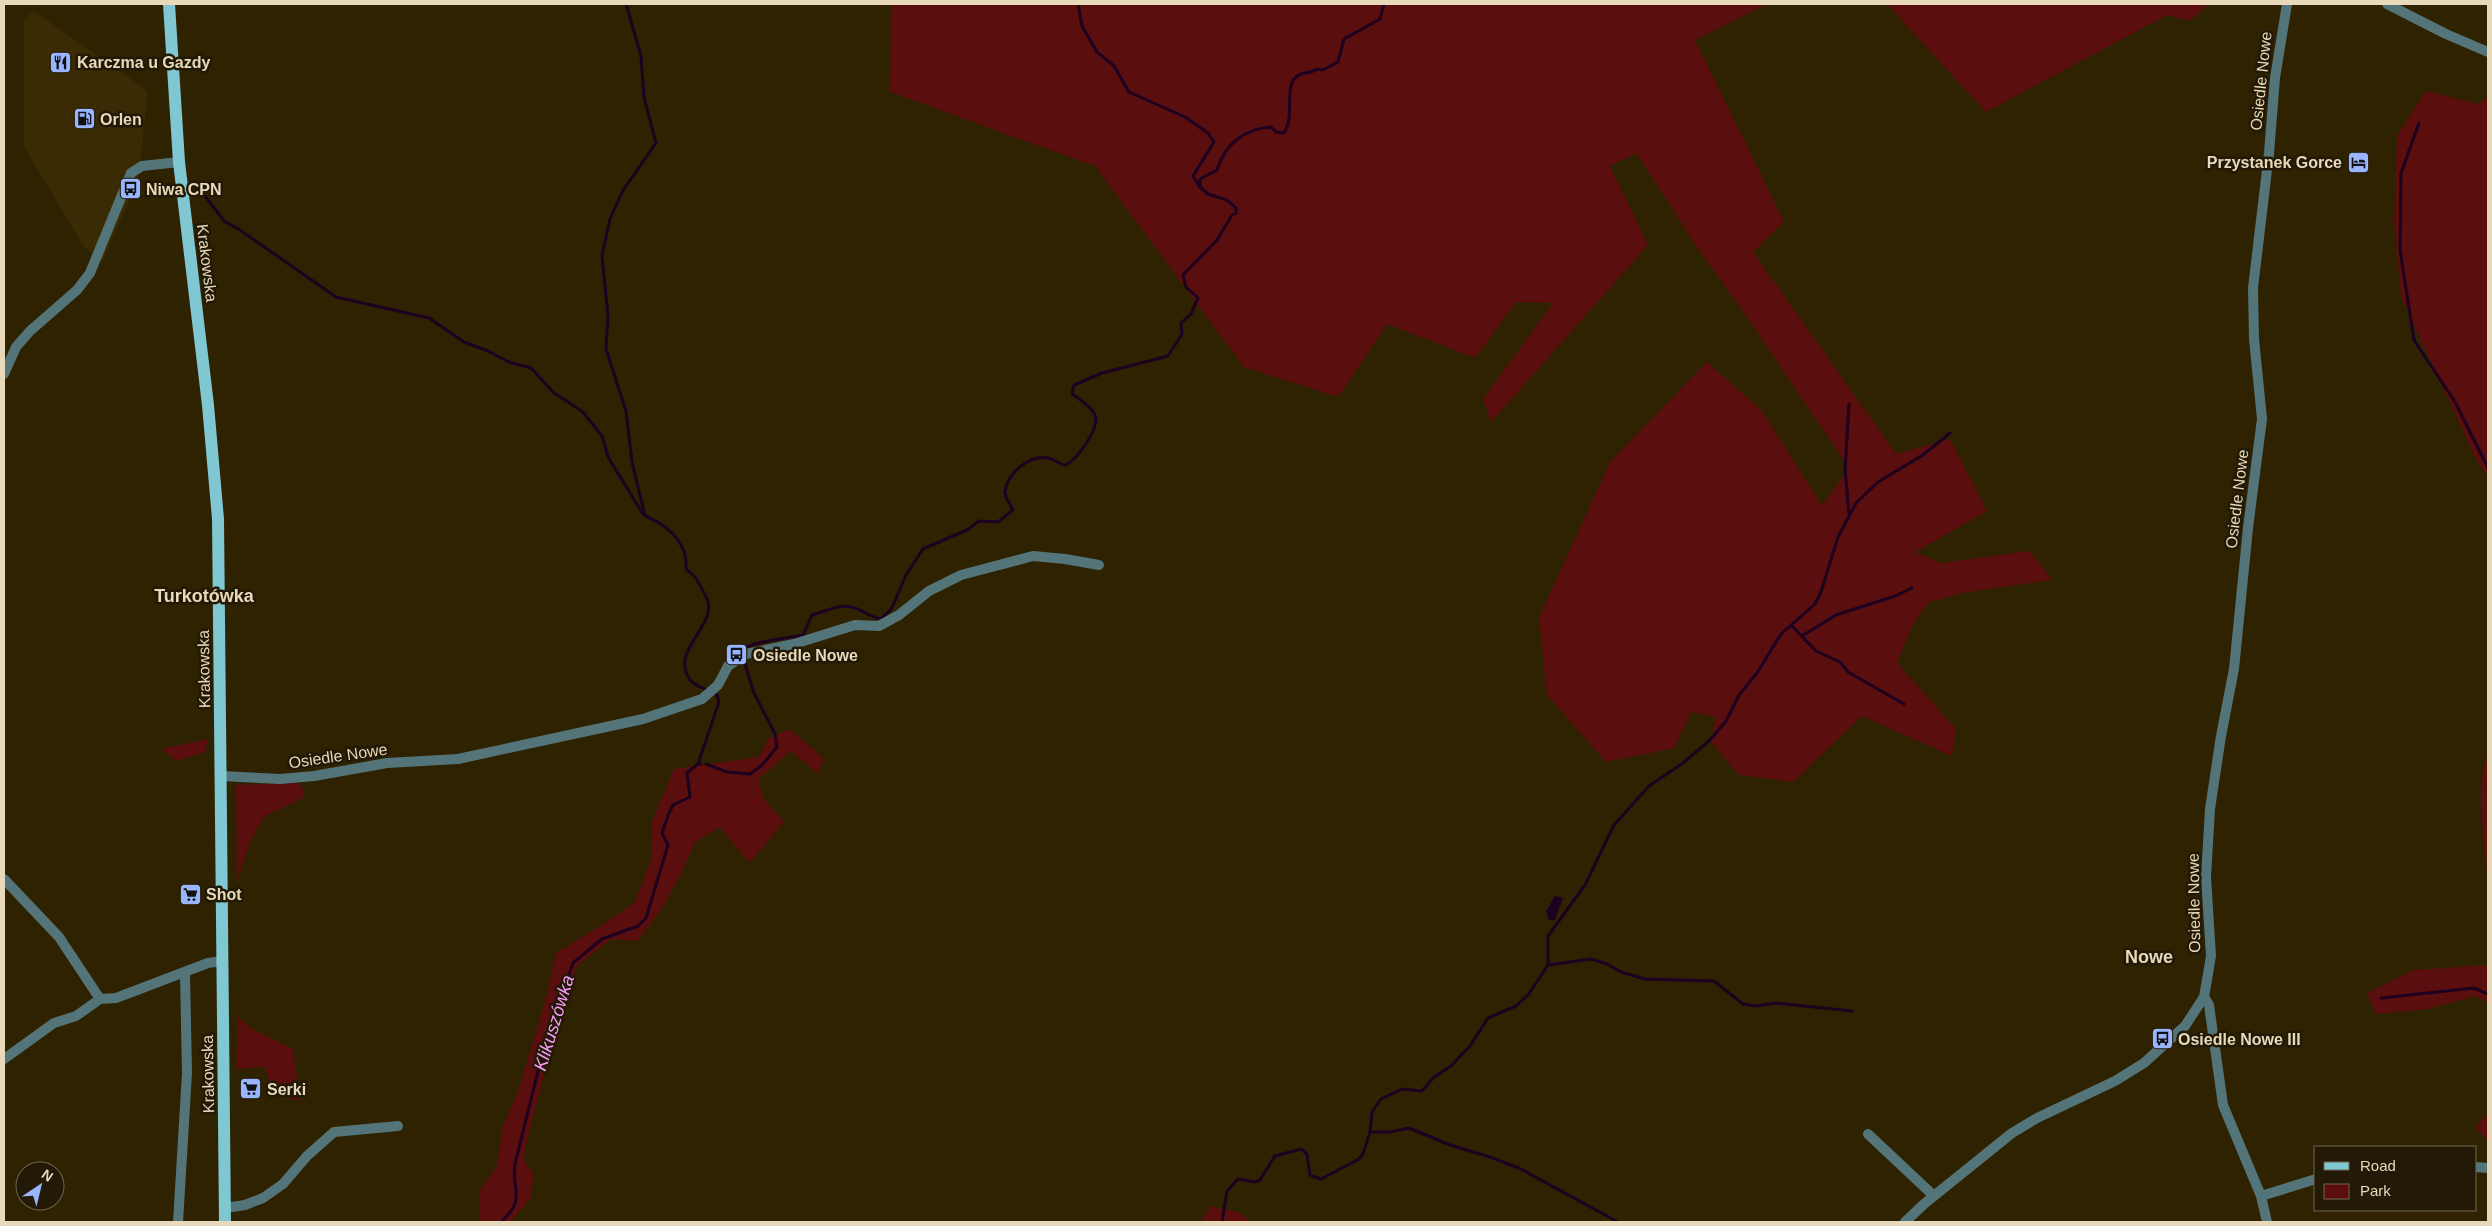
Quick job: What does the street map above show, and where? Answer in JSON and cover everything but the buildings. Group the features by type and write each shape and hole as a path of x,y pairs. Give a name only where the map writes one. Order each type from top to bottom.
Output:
{"main road":[{"name":"Krakowska","path":"169,4 179,162 208,405 218,519 225,1222"}],"street":[{"name":"Osiedle Nowe","path":"1905,1222 1934,1196 2024,1126 2115,1081 2144,1063 2185,1026 2204,997 2211,956 2206,877 2210,809 2234,669 2246,547 2262,419 2254,339 2253,288 2268,161 2274,78 2288,4"},
{"path":"2387,4 2446,34 2488,52"},
{"path":"4,374 21,342 77,290 90,273 131,173 142,166 179,162"},
{"name":"Osiedle Nowe","path":"222,776 280,779 314,776 387,763 458,758 643,719 694,703 712,692 728,666 746,654 794,644 856,625 879,626 899,615 929,591 961,575 1033,556 1099,565"},
{"path":"4,880 59,937 100,999"},
{"path":"4,1059 47,1028 76,1016 100,999 116,998 208,963 223,961"},
{"path":"178,1222 187,1074 185,973"},
{"name":"Osiedle Nowe","path":"2204,997 2209,1005 2223,1105 2261,1196 2267,1222"},
{"path":"225,1208 254,1201 277,1189 326,1137 334,1132 398,1126"},
{"path":"1868,1134 1934,1196"},
{"path":"2261,1196 2314,1180"}],"shaded area":[{"name":"Orlen","path":"34,11 148,91 138,181 102,262 82,244 24,147 24,20"},
{"path":"1555,896 1563,898 1555,920 1549,920 1546,911"}],"green space":[{"path":"891,4 1767,4 1695,40 1784,222 1753,252 1896,454 1950,439 1987,511 1915,552 1941,563 2030,551 2052,580 1967,592 1929,602 1912,626 1897,663 1956,729 1952,756 1862,716 1793,782 1739,775 1712,743 1715,717 1691,712 1674,748 1606,762 1547,695 1539,618 1610,462 1707,362 1762,411 1822,506 1849,468 1749,320 1699,250 1636,153 1610,166 1648,245 1491,422 1483,399 1553,303 1516,302 1475,358 1387,324 1338,397 1244,367 1095,166 890,92"},
{"path":"1887,4 2209,4 2189,21 2167,15 1986,112"},
{"path":"2426,91 2479,104 2488,96 2488,476 2477,461 2401,297 2394,222 2397,136"},
{"path":"790,729 824,759 818,774 791,751 758,779 763,798 784,822 749,863 720,827 695,842 681,874 662,908 638,941 611,939 577,966 544,1075 526,1144 524,1161 534,1173 530,1200 510,1222 480,1222 480,1191 497,1166 502,1129 519,1088 547,995 556,953 635,902 651,860 652,821 674,769 759,757 768,739"},
{"path":"208,739 205,752 176,761 162,749"},
{"path":"2488,755 2488,878 2481,797 2484,767"},
{"path":"298,783 304,790 303,798 265,816 250,841 237,883 236,785"},
{"path":"2488,965 2488,1003 2475,996 2428,1009 2375,1014 2367,993 2414,970"},
{"path":"238,1017 252,1029 293,1049 300,1101 273,1095 265,1067 236,1069"},
{"path":"2488,1114 2488,1140 2475,1127"},
{"path":"1211,1206 1241,1213 1250,1222 1201,1222"}],"waterway":[{"path":"626,4 641,56 644,97 656,143 622,192 610,219 602,255 608,316 606,349 626,411 632,462 645,516"},
{"path":"1078,4 1082,26 1097,52 1114,66 1129,92 1185,117 1208,133 1214,142 1193,176 1199,186"},
{"name":"Klikuszówka","path":"741,651 751,645 803,635 812,615 836,607 846,606 855,608 881,619 892,608 906,575 923,549 967,530 979,521 998,522 1013,510 1005,492 1010,478 1020,467 1027,462 1041,458 1048,458 1066,465 1076,457 1091,435 1096,421 1091,409 1072,394 1074,385 1102,373 1168,356 1182,334 1181,323 1191,314 1198,298 1186,287 1183,275 1217,240 1232,215 1236,213 1236,208 1227,200 1208,194 1200,187 1200,179 1217,170 1230,145 1244,135 1261,128 1271,127 1276,132 1284,133 1289,119 1292,82 1301,74 1317,69 1323,70 1338,62 1344,39 1380,19 1384,4"},
{"path":"2419,123 2401,173 2400,250 2414,340 2455,402 2488,468"},
{"path":"195,183 225,222 237,228 336,297 429,318 464,342 488,351 509,362 531,368 553,392 583,412 602,436 608,457 643,514 661,524 680,543 685,555 686,568 695,577 708,602 708,612 705,621 688,649 685,659 685,669 690,680 717,695 719,702 698,764"},
{"path":"1849,404 1845,470 1849,513"},
{"path":"1222,1222 1227,1191 1238,1179 1254,1182 1260,1180 1275,1156 1301,1149 1307,1154 1310,1175 1321,1179 1359,1159 1363,1154 1370,1132 1372,1112 1381,1099 1402,1089 1422,1091 1434,1077 1451,1066 1470,1046 1488,1018 1516,1006 1528,995 1548,965 1548,936 1585,885 1614,825 1649,786 1683,763 1710,740 1726,721 1739,695 1757,673 1781,634 1815,604 1821,592 1838,537 1856,503 1878,482 1923,455 1950,433"},
{"path":"1802,636 1836,615 1895,596 1912,588"},
{"path":"1791,625 1816,651 1840,662 1848,672 1904,704"},
{"name":"Klikuszówka","path":"706,764 727,772 750,774 762,765 777,747 775,734 754,693 744,661"},
{"name":"Klikuszówka","path":"501,1222 514,1207 516,1200 515,1164 544,1047 573,963 602,939 638,926 646,918 668,845 662,833 669,813 673,805 690,797 687,773 698,764 701,764"},
{"path":"1548,965 1591,959 1607,964 1621,972 1645,979 1714,981 1743,1004 1755,1006 1776,1003 1852,1011"},
{"path":"2381,998 2474,988 2488,994"},
{"path":"1370,1132 1390,1132 1409,1128 1450,1145 1490,1157 1519,1168 1618,1222"}],"place":[{"name":"Karczma u Gazdy","path":"61,62"},
{"name":"Orlen","path":"84,119"},
{"name":"Przystanek Gorce","path":"2358,162"},
{"name":"Niwa CPN","path":"130,189"},
{"name":"Osiedle Nowe","path":"737,655"},
{"name":"Shot","path":"190,894"},
{"name":"Osiedle Nowe III","path":"2162,1039"},
{"name":"Serki","path":"251,1089"}],"district":[{"name":"Turkotówka","path":"204,596"},
{"name":"Nowe","path":"2149,957"}]}
